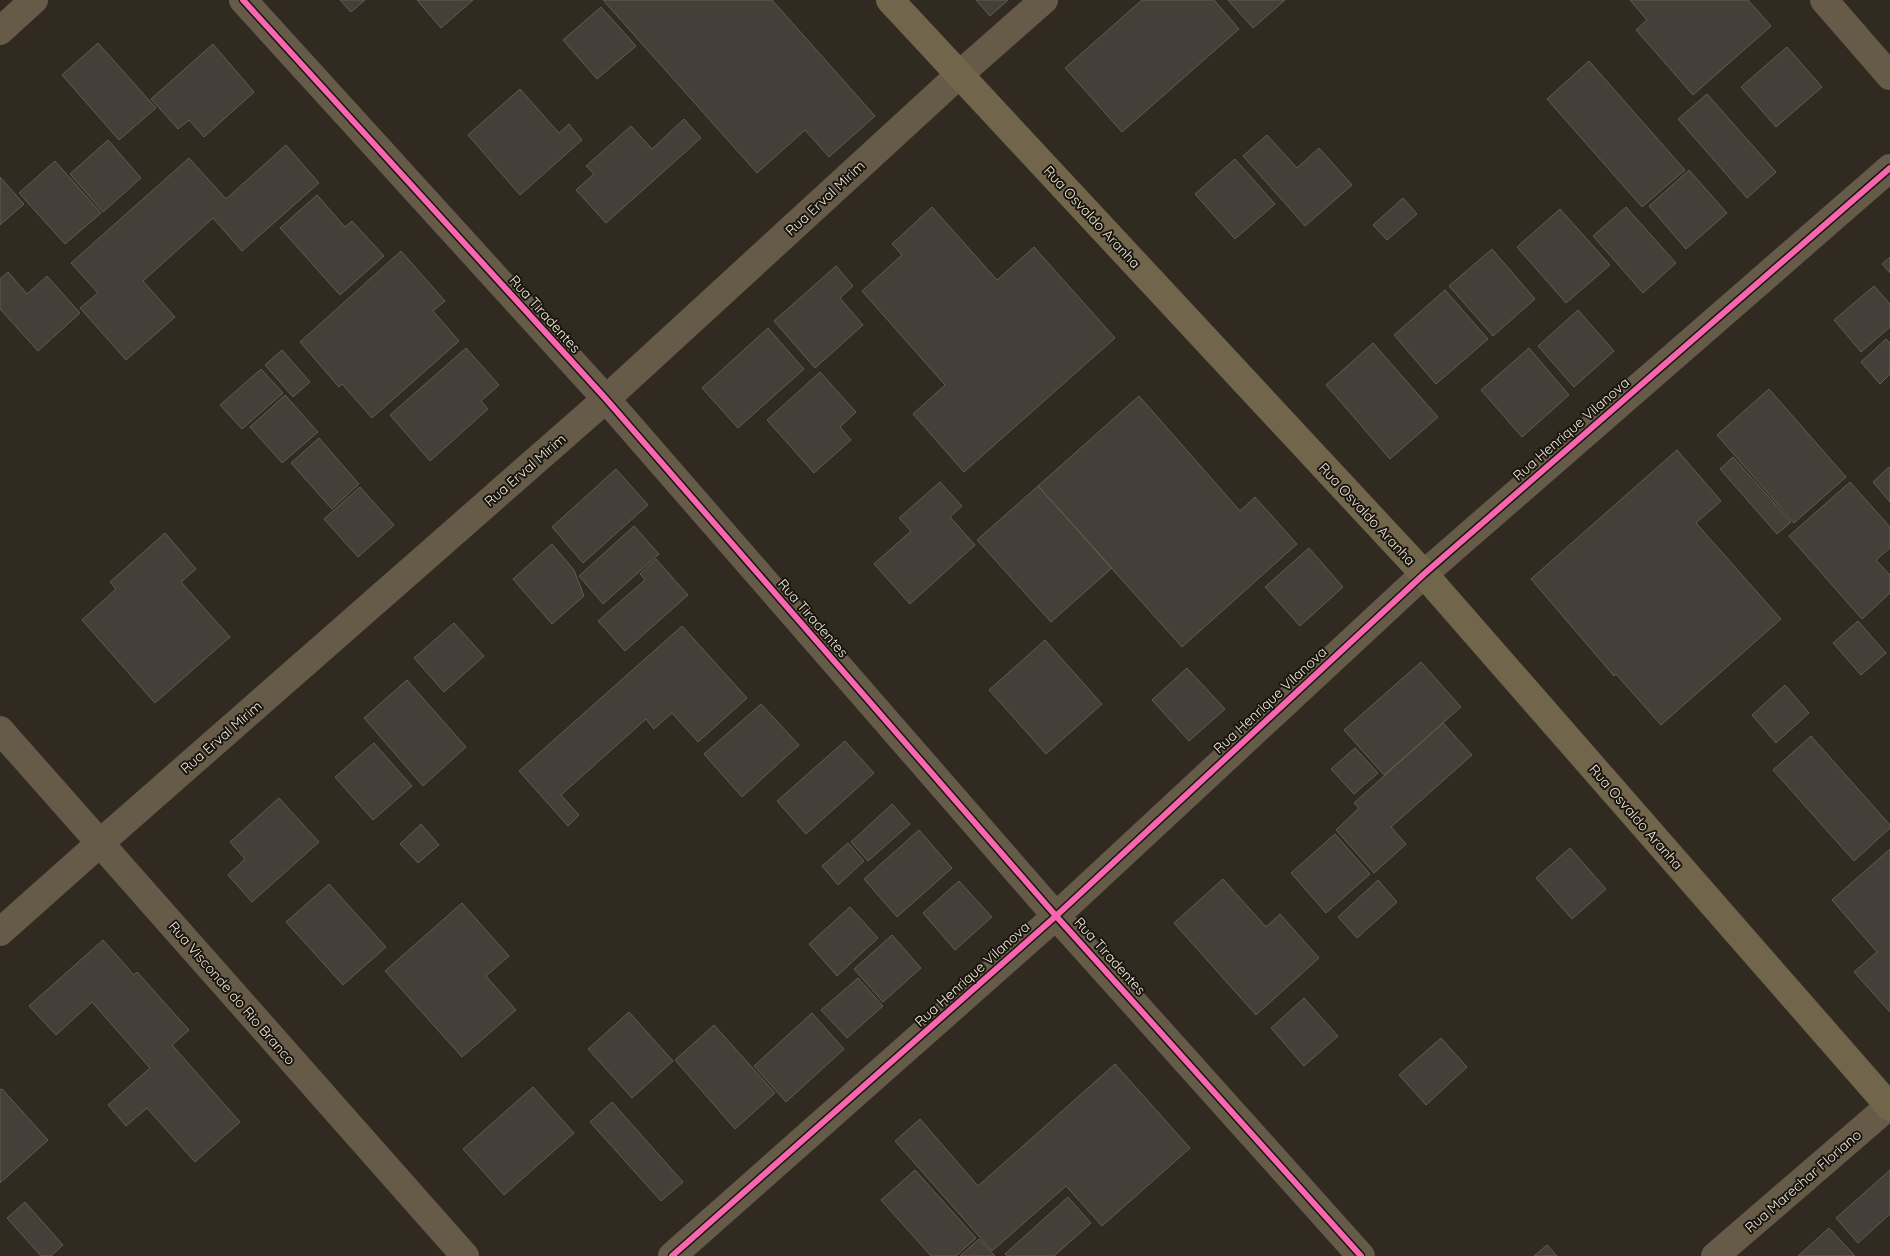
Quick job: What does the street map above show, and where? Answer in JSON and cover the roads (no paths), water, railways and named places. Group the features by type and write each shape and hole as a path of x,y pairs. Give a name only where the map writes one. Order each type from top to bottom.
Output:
{"main road":[{"name":"Rua Osvaldo Aranha","path":"890,0 1424,574 1890,1106"}],"street":[{"path":"0,30 34,0"},
{"name":"Rua Tiradentes","path":"243,0 606,399 1056,916 1361,1256"},
{"name":"Rua Erval Mirim","path":"0,932 606,399 960,74 1044,0"},
{"path":"1824,0 1890,76"},
{"name":"Rua Henrique Vilanova","path":"672,1256 1056,916 1424,574 1890,168"},
{"name":"Rua Visconde do Rio Branco","path":"0,730 465,1256"},
{"name":"Rua Marechar Floriano","path":"1715,1256 1890,1106"}]}
